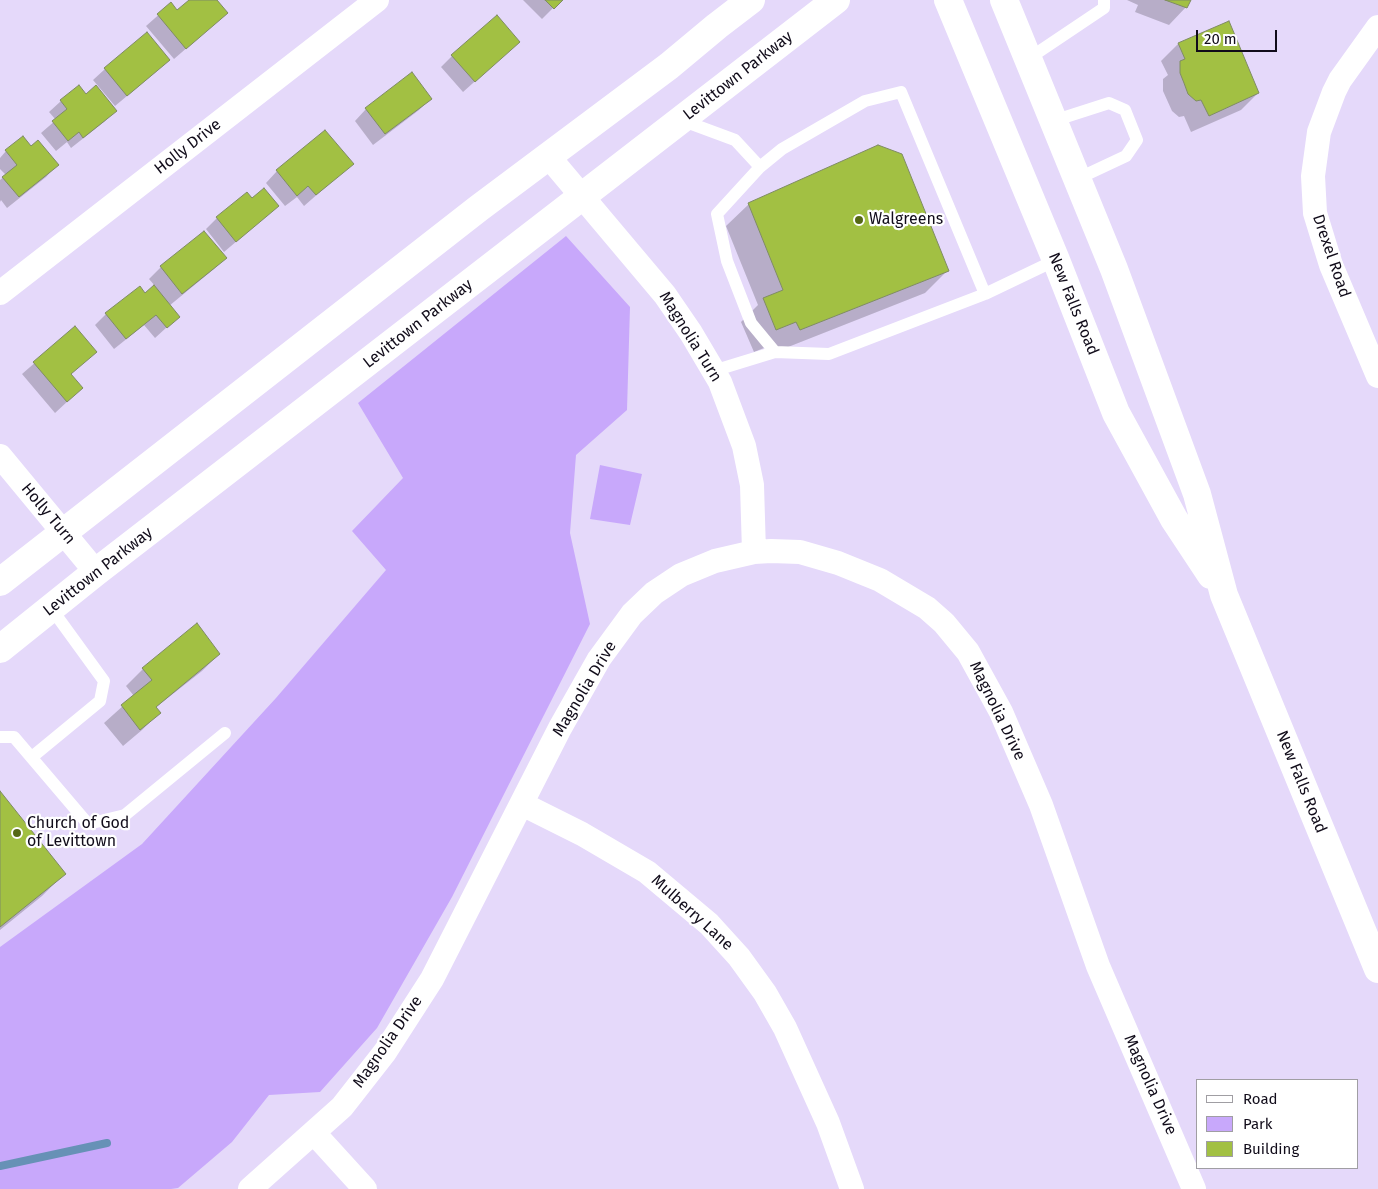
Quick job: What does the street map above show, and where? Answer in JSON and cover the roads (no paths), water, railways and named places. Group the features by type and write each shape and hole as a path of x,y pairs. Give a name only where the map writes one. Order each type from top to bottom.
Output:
{"main road":[{"path":"0,582 479,208 669,66 751,0"},
{"name":"Levittown Parkway","path":"0,649 96,572 836,0"},
{"name":"New Falls Road","path":"948,0 1056,260 1116,413 1174,519 1224,594"},
{"name":"New Falls Road","path":"1004,0 1114,269 1197,494 1224,594 1378,968"}],"street":[{"name":"Holly Drive","path":"0,293 377,0"},
{"name":"Drexel Road","path":"1378,27 1340,80 1334,92 1319,132 1313,176 1315,213 1331,265 1378,376"},
{"name":"Magnolia Turn","path":"548,156 665,295 691,333 720,382 744,446 752,485 754,552"},
{"name":"Holly Turn","path":"0,456 96,572"},
{"name":"Magnolia Drive","path":"250,1189 342,1107 385,1052 432,979 560,728 599,659 632,614 654,593 681,575 715,561 754,552 770,551 800,552 838,563 880,580 927,608 944,623 968,652 1001,712 1041,805 1098,966 1194,1189"},
{"name":"Mulberry Lane","path":"522,804 582,834 647,872 709,924 739,957 765,993 785,1028 828,1123 852,1189"},
{"path":"314,1133 365,1189"}],"lane":[{"path":"1028,59 1104,8 1104,0"},
{"path":"774,352 751,323 727,261 717,214 760,167 782,149 865,101 901,92 985,294"},
{"path":"1053,121 1109,103 1125,110 1137,140 1126,156 1077,179"},
{"path":"681,120 735,140 760,167"},
{"path":"713,371 774,352 829,354 985,294 1056,260"},
{"path":"32,757 100,701 104,681 52,608"},
{"path":"0,737 14,737 88,824 124,815 225,733"}],"waterway":[{"path":"0,1166 107,1143"}],"place":[{"name":"Walgreens","path":"859,220"},
{"name":"Church of God of Levittown","path":"17,833"}]}
